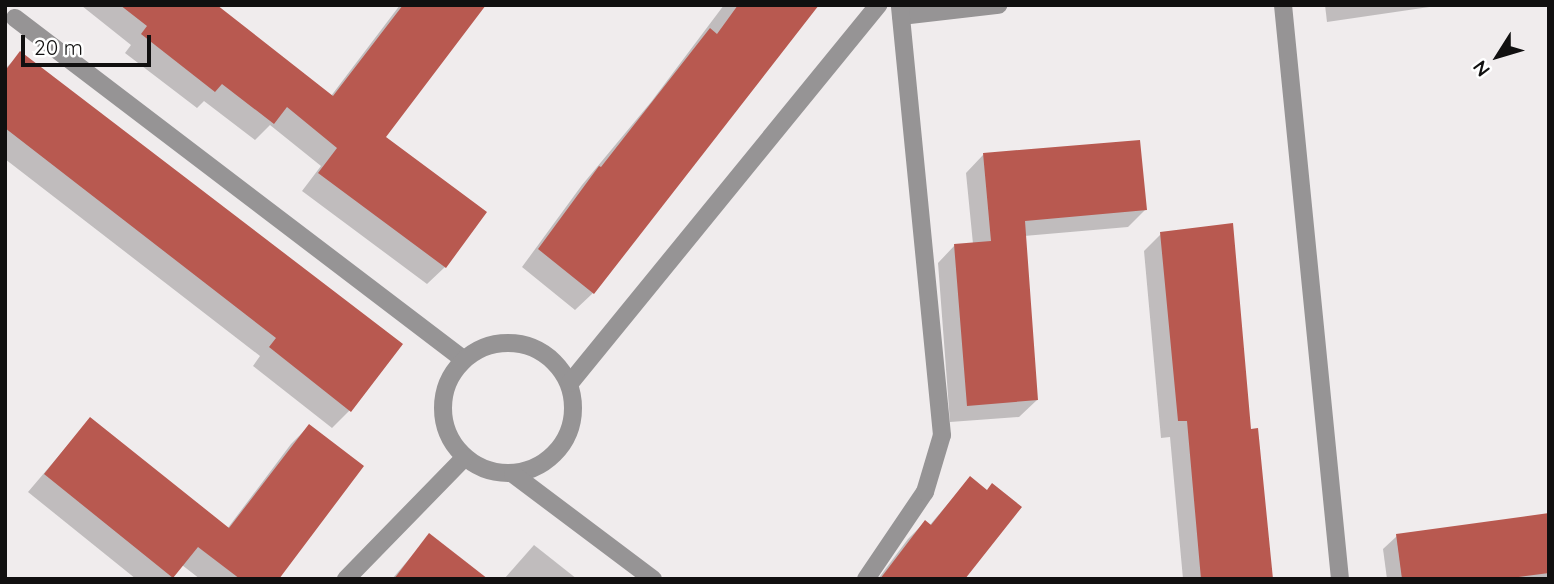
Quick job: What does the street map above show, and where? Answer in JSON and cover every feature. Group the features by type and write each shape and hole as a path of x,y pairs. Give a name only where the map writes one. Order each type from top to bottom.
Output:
{"street":[{"path":"570,383 878,5"},
{"path":"866,579 925,492 942,435 900,10 999,5"},
{"path":"1283,5 1340,579"},
{"path":"15,18 463,359"},
{"path":"512,342 536,348 557,364 570,383 573,412 568,435 555,454 536,468 513,474 488,471 464,458 448,436 441,408 447,381 463,359 486,345 512,342"},
{"path":"346,579 464,458"},
{"path":"513,474 653,579"}],"building":[{"path":"120,5 217,5 333,96 403,5 486,5 386,137 487,212 446,268 318,173 337,148 287,107 274,124 222,84 215,92 141,34 147,26"},
{"path":"738,5 819,5 594,294 538,249 599,166 601,167 710,28 717,34"},
{"path":"20,51 403,344 351,412 269,347 276,338 5,128 5,71"},
{"path":"1140,140 1147,210 1025,221 1038,400 967,406 954,244 991,241 983,153"},
{"path":"1233,223 1251,429 1258,428 1273,579 1201,579 1187,421 1178,421 1160,232"},
{"path":"90,417 229,528 309,424 364,466 279,579 240,579 198,547 173,578 44,474"},
{"path":"970,476 987,490 992,483 1022,507 965,579 880,579 925,520 931,525"},
{"path":"1549,513 1549,573 1504,579 1402,579 1396,534"},
{"path":"429,533 488,579 394,579"}]}
